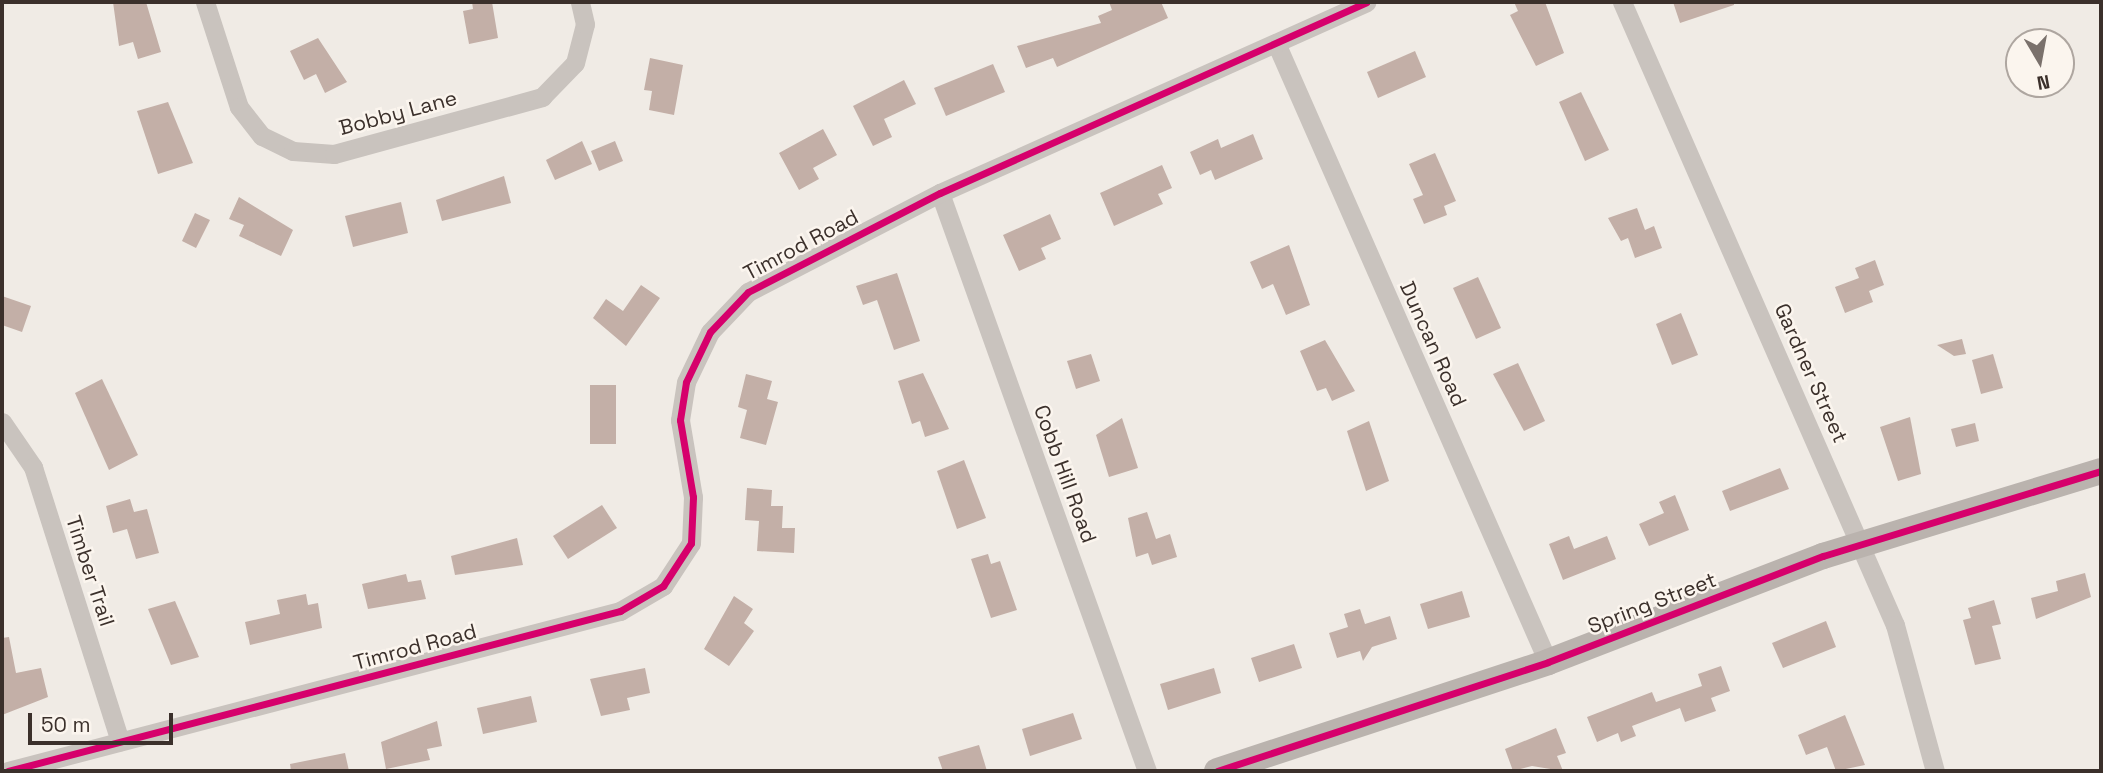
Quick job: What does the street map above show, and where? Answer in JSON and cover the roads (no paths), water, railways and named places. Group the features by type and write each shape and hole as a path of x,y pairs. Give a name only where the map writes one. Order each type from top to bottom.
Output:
{"street":[{"name":"Bobby Lane","path":"205,2 239,107 262,136 293,151 334,154 542,97 575,63 585,24 580,2"},
{"name":"Timrod Road","path":"8,771 620,611 663,586 691,543 693,497 680,421 686,382 710,332 748,292 940,193 1366,2"},
{"name":"Gardner Street","path":"1622,2 1861,543 1922,708 1935,771"},
{"name":"Duncan Road","path":"1276,43 1548,662"},
{"name":"Cobb Hill Road","path":"940,193 1147,771"},
{"name":"Timber Trail","path":"2,422 33,467 120,742"},
{"name":"Spring Street","path":"1217,771 1548,662 1861,543 2101,471"}]}
